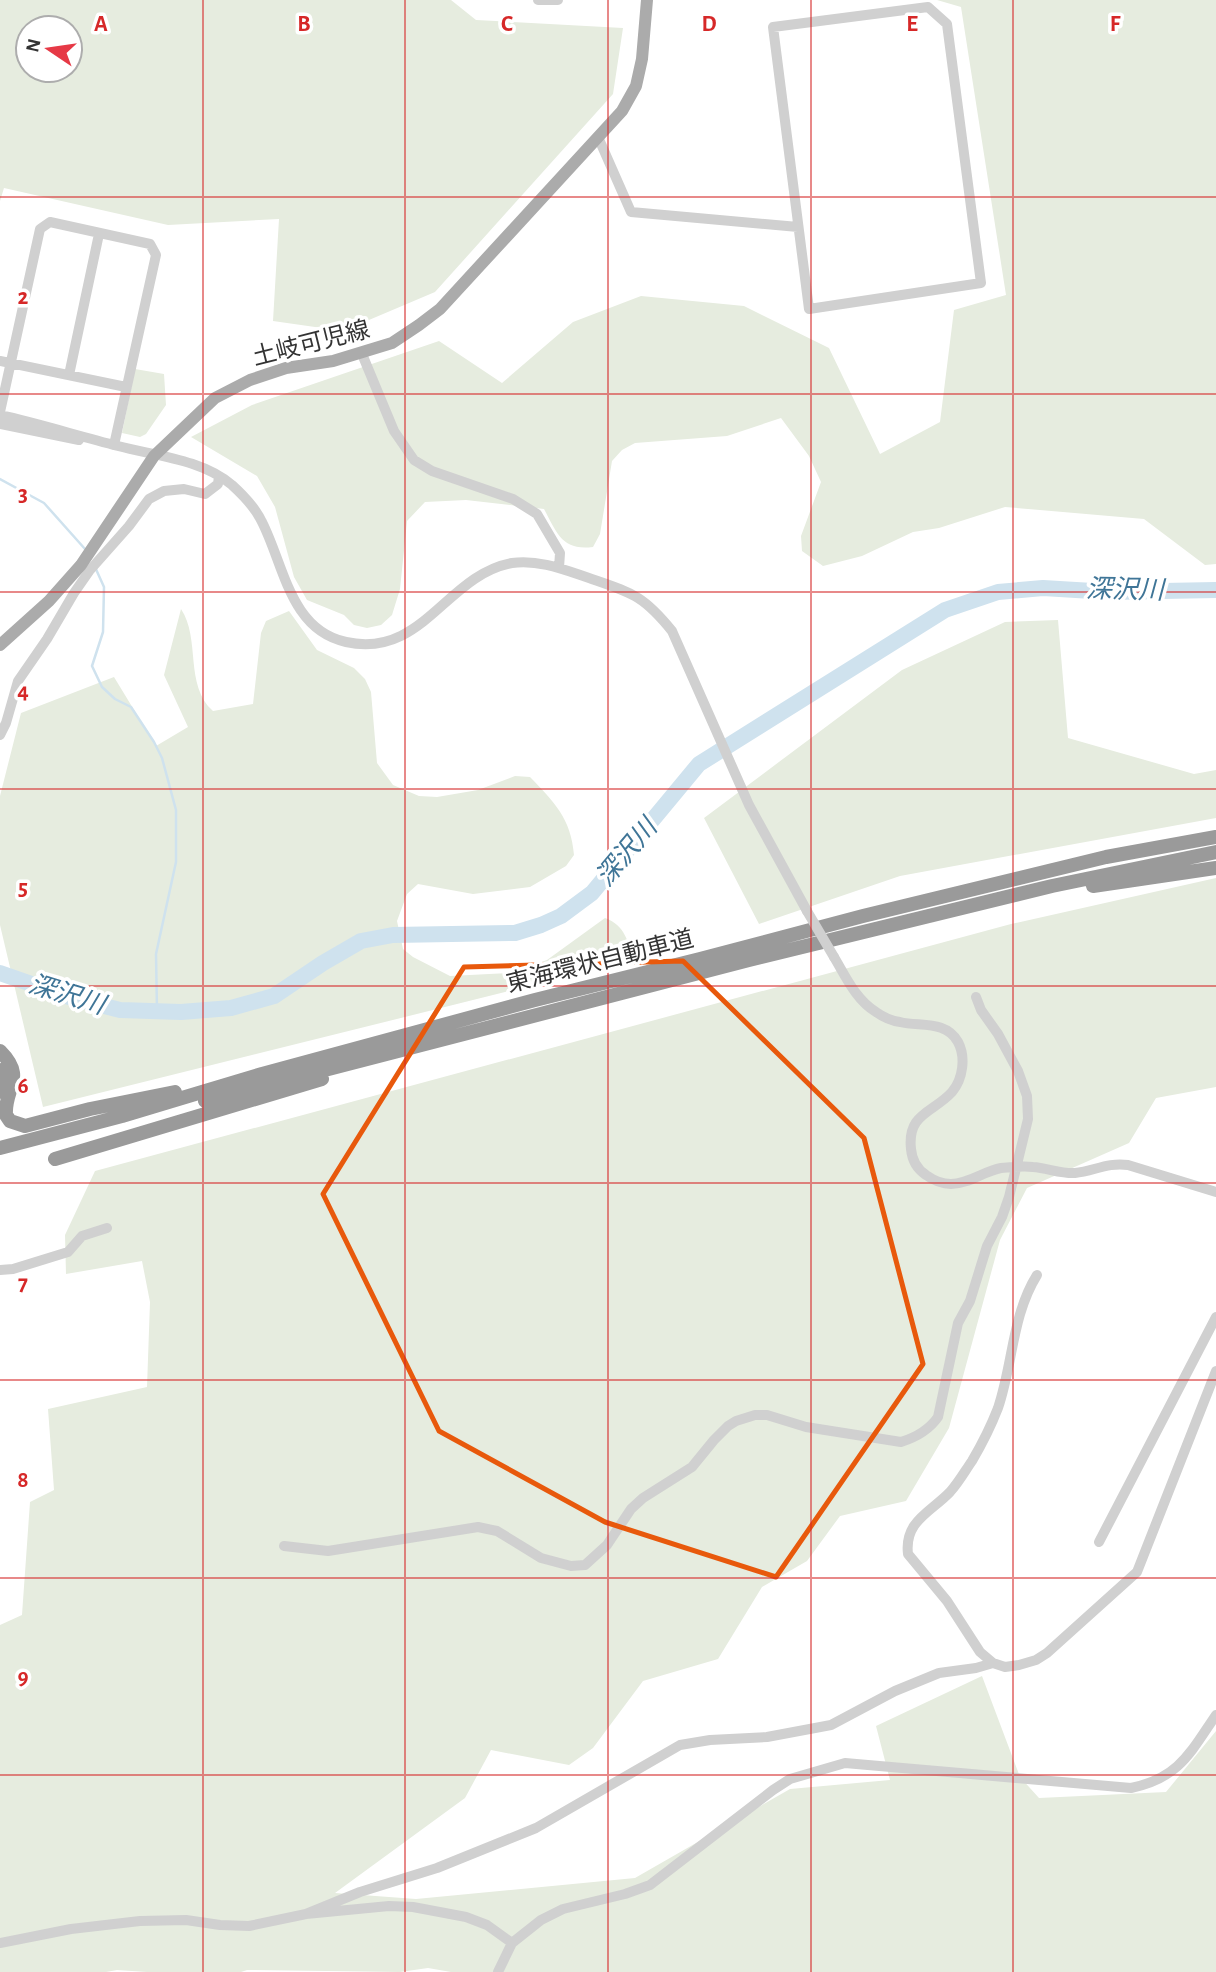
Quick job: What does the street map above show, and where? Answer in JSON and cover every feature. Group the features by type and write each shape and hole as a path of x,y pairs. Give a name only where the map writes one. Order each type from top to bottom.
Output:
{"highway":[{"name":"東海環状自動車道","path":"0,1148 535,1000 1106,857 1216,836"},
{"name":"東海環状自動車道","path":"0,1156 443,1039 945,912 1132,868 1216,852"},
{"path":"945,912 1114,882 1216,868"},
{"path":"55,1159 355,1069 443,1039"},
{"path":"0,1051 11,1064 14,1079 5,1108 6,1115 10,1121 25,1126 90,1109 262,1074"},
{"path":"0,1070 5,1081 0,1096"}],"main road":[{"name":"土岐可児線","path":"0,645 85,568 103,544 154,456 215,398 250,380 286,368 333,361 392,343 440,309 622,111 636,86 642,59 647,0"}],"street":[{"path":"538,0 558,0"},
{"path":"928,7 947,24 981,283 809,309 798,228 773,27 928,7"},
{"path":"598,137 631,212 798,228"},
{"path":"114,445 156,255 150,244 50,222 40,229 0,414 154,456 189,463 219,476 240,494 261,519 286,584 302,613 323,632 343,642 366,645 388,642 408,633 425,622 469,582 490,570 513,563 559,568 644,600 671,631 749,805 856,995 873,1011 901,1023 930,1024 948,1031 957,1040 963,1065 959,1080 951,1093 924,1112 914,1125 910,1139 911,1156 919,1171 933,1180 949,1184 964,1182 1001,1168 1032,1167 1074,1173 1116,1163 1216,1192"},
{"path":"69,375 99,234"},
{"path":"362,354 394,431 414,460 432,471 513,499 537,514 560,553 559,568"},
{"path":"0,361 125,387"},
{"path":"0,424 114,445"},
{"path":"103,544 129,526 149,499 164,491 184,489 205,494 218,484 219,476"},
{"path":"0,735 18,681 47,639 85,568"},
{"path":"284,1546 328,1551 478,1527 497,1531 541,1558 571,1566 584,1565 607,1545 632,1508 692,1467 721,1433 736,1421 755,1415 767,1415 806,1427 901,1442 932,1426 938,1417 958,1323 970,1301 987,1246 1002,1217 1028,1119 1027,1096 1018,1071 976,997"},
{"path":"0,1269 13,1269 68,1252 82,1236 107,1228"},
{"path":"1037,1275 1019,1311 998,1408 980,1446 950,1492 911,1528 906,1544 908,1554 947,1601 980,1652 993,1662 1005,1667 1036,1660 1137,1572 1216,1371"},
{"path":"1099,1542 1216,1317"},
{"path":"306,1914 360,1892 437,1868 536,1828 680,1745 710,1740 767,1737 831,1725 895,1691 939,1673 976,1668 993,1662"},
{"path":"498,1972 512,1943 541,1920 563,1909 650,1885 790,1779 845,1763 1130,1787 1147,1784 1176,1770 1216,1715"},
{"path":"0,1942 71,1928 140,1921 186,1920 249,1926 306,1914 389,1906 413,1907 466,1917 487,1925 512,1943"}],"highlighted area":[{"path":"683,961 864,1138 923,1364 776,1577 605,1522 439,1431 323,1194 464,967"}],"shaded area":[{"path":"0,0 451,0 476,20 623,28 613,94 435,292 343,331 273,321 279,219 168,225 4,188 0,201"},
{"path":"937,0 1216,0 1216,564 1205,565 1144,519 1005,507 939,528 913,532 862,556 823,566 802,551 801,536 821,482 809,456 781,418 727,436 635,443 622,450 612,461 600,534 593,547 583,548 567,543 557,533 544,509 466,500 425,502 407,521 400,589 392,615 381,625 367,628 354,625 344,615 307,600 294,577 275,507 257,476 191,437 252,405 439,341 502,383 573,322 641,296 744,306 829,348 880,454 940,422 954,310 1006,295 961,7"},
{"path":"135,369 164,374 166,405 146,434 140,437 122,433"},
{"path":"181,609 190,634 199,688 213,711 253,704 261,633 266,621 289,611 317,650 354,668 365,679 371,692 377,763 393,785 419,796 437,797 478,790 515,776 530,777 560,811 569,831 574,855 566,866 530,887 473,894 418,884 407,894 397,921 403,949 413,957 450,976 509,973 547,960 605,918 622,930 634,960 43,1107 0,925 0,796 21,713 114,677 156,746 188,727 164,675"},
{"path":"1058,620 1068,738 1194,774 1216,770 1216,818 900,876 759,924 704,818 902,670 1005,622"},
{"path":"1216,878 1216,1087 1156,1098 1129,1143 1027,1188 1000,1240 949,1428 906,1501 840,1516 807,1561 762,1587 718,1659 643,1681 593,1748 569,1765 491,1750 465,1798 335,1893 416,1899 635,1878 790,1789 890,1780 876,1726 982,1676 1020,1777 1039,1798 1166,1792 1216,1731 1216,1972 451,1972 428,1968 400,1972 0,1972 0,1625 22,1615 30,1502 54,1490 48,1409 147,1387 150,1302 142,1261 66,1274 65,1235 95,1171 1011,924"}],"waterway":[{"path":"0,479 44,503 85,549"},
{"path":"95,567 104,587 103,632 92,666 102,687 115,699 131,707 154,742 162,758 176,810 176,862 156,954 157,1011"},
{"name":"深沢川","path":"0,973 69,997 120,1010 181,1012 231,1008 274,996 361,941 393,935 515,933 541,925 561,916 592,893 699,764 945,610 998,592 1043,588 1109,592 1216,590"}]}
